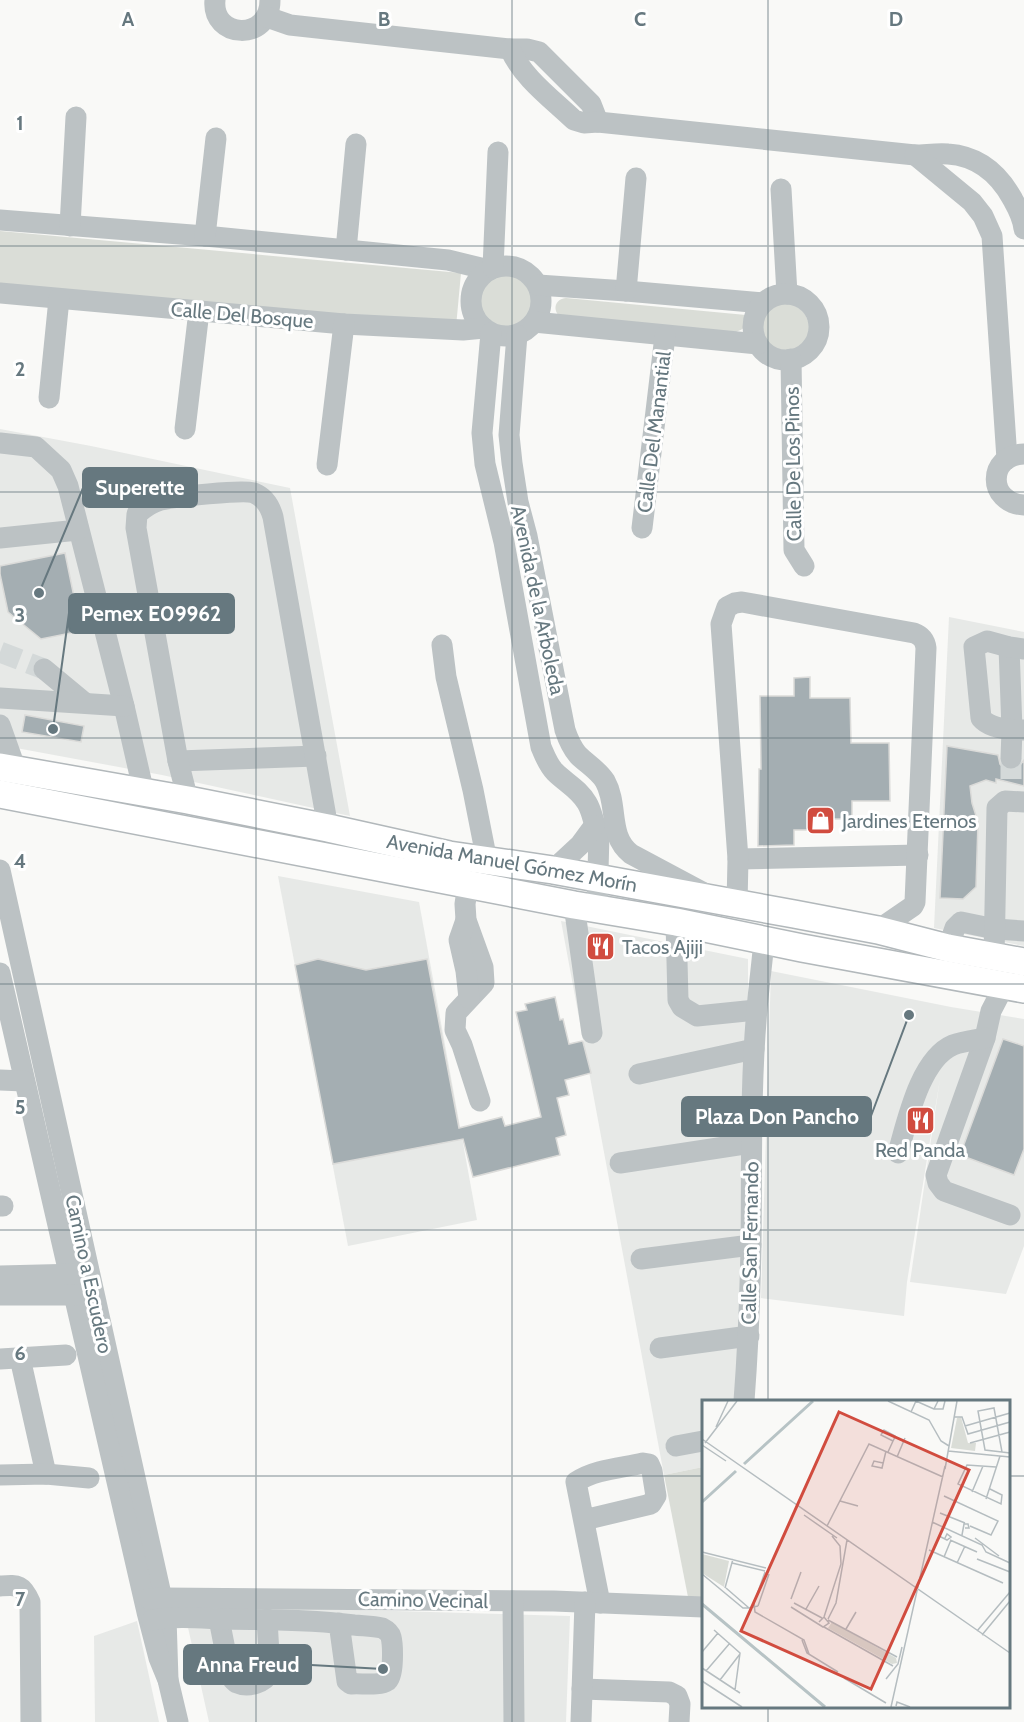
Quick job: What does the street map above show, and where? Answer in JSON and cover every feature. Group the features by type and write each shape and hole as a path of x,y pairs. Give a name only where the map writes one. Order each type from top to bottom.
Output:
{"main road":[{"name":"Avenida Manuel Gómez Morín","path":"8,768 188,800 449,855 553,870 878,930 948,948 1024,962"},
{"name":"Avenida Manuel Gómez Morín","path":"0,794 1014,987"}],"street":[{"path":"215,0 216,14 228,27 236,30 245,31 261,24 268,8 290,26 510,49 524,72 574,120 584,123 598,122 915,155 949,154 967,158 986,167 1018,194 1019,212 1024,229"},
{"path":"70,226 76,117"},
{"path":"205,236 216,138"},
{"path":"346,250 356,144"},
{"path":"491,269 498,152"},
{"path":"915,155 972,202 983,216 992,236 1016,456 1001,465 996,481 1002,496 1016,504 1024,505"},
{"path":"626,291 636,178"},
{"path":"781,189 787,294"},
{"path":"983,216 1018,194"},
{"path":"0,220 205,236 448,260 491,269"},
{"path":"502,266 519,268 533,278 538,285 541,293 541,308 530,328 517,335 500,336 487,331 477,321 471,303 472,294 475,284 491,269 502,266"},
{"path":"538,285 764,303"},
{"name":"Calle Del Bosque","path":"0,293 344,324 487,331"},
{"path":"787,294 795,295 809,303 818,316 819,324 819,333 812,347 799,357 791,359 778,358 767,353 758,344 753,327 758,310 764,303 774,296 787,294"},
{"path":"49,398 59,298"},
{"path":"185,429 199,310"},
{"path":"534,322 758,344"},
{"path":"327,465 344,324"},
{"name":"Avenida de la Arboleda","path":"487,331 482,434 484,464 504,542 541,747 556,773 578,791 587,802 597,830 597,878 586,906 592,1033"},
{"name":"Avenida de la Arboleda","path":"517,335 509,435 521,517 527,536 569,741 578,754 591,764 605,781 612,798 618,838 622,847"},
{"name":"Calle Del Manantial","path":"642,528 665,336"},
{"name":"Calle De Los Pinos","path":"791,359 794,550 804,566"},
{"path":"0,443 36,447 61,470 68,486 144,793"},
{"path":"188,800 178,761 135,528 137,514 147,506 161,500 250,492 263,499 271,508 328,828"},
{"path":"497,520 521,517"},
{"path":"0,538 78,530"},
{"path":"553,870 597,830 631,854 726,901 738,859 721,624 728,607 742,602 914,633 920,635 927,648 915,902 878,930"},
{"path":"1011,758 1018,730 1016,648 987,641 974,647 981,718 985,723 1018,730"},
{"path":"442,645 446,677 487,861"},
{"path":"44,669 85,704"},
{"path":"0,698 124,706"},
{"path":"535,709 560,704"},
{"path":"0,725 8,768"},
{"path":"178,761 316,756"},
{"path":"994,957 997,808 1015,795"},
{"path":"738,859 918,855"},
{"name":"Camino a Escudero","path":"0,870 85,1287 155,1609 159,1658 168,1680 178,1722"},
{"path":"468,884 465,904 466,920 483,967 484,983 456,1013 455,1030 480,1101"},
{"path":"676,922 678,1000 682,1007 697,1016 756,1010"},
{"path":"948,948 955,928 961,922 995,929 1024,931"},
{"name":"Calle San Fernando","path":"744,1400 749,1335 754,1049 764,940"},
{"name":"Camino a Escudero","path":"0,973 68,1275"},
{"path":"1010,1215 944,1191 936,1175 985,1038 991,1011 1014,987"},
{"path":"898,1153 915,1095 936,1056 953,1045 985,1038"},
{"path":"639,1074 754,1049"},
{"path":"0,1080 24,1081"},
{"path":"620,1163 751,1143"},
{"path":"641,1259 751,1245"},
{"path":"0,1276 68,1275 85,1287"},
{"path":"0,1296 85,1287"},
{"path":"660,1348 749,1335"},
{"path":"46,1474 10,1359 66,1355"},
{"path":"676,1446 702,1441"},
{"path":"0,1475 46,1474 89,1478"},
{"path":"581,1722 582,1689 592,1603 584,1520"},
{"path":"0,1586 21,1587 30,1602 31,1722"},
{"path":"513,1601 514,1722"},
{"name":"Camino Vecinal","path":"155,1609 513,1601 702,1607"},
{"path":"155,1609 219,1619 339,1623"},
{"path":"219,1619 230,1674 233,1680 240,1684 254,1684 267,1678 270,1672 267,1619"},
{"path":"582,1689 669,1692 677,1696 680,1704 679,1722"}],"shaded area":[{"path":"0,231 461,273 456,327 0,285"},
{"path":"506,274 516,276 525,282 531,291 533,301 531,311 525,320 516,326 506,328 496,326 487,320 481,311 479,301 481,291 487,282 496,276"},
{"path":"566,298 746,315 749,320 745,327 736,332 559,316 556,304"},
{"path":"784,303 793,305 804,314 809,328 807,337 798,348 784,353 775,351 764,342 759,328 761,319 770,308"},
{"path":"0,429 290,488 350,816 162,775 0,745"},
{"path":"949,617 1024,632 1024,946 934,928"},
{"path":"278,876 419,902 477,1220 348,1246"},
{"path":"561,921 748,959 748,1041 737,1400 702,1400 702,1467 664,1475"},
{"path":"771,971 951,1007 1024,1019 1024,1246 1006,1294 910,1282 940,1079 907,1282 904,1316 761,1298"},
{"path":"702,1467 702,1598 688,1597 664,1475"},
{"path":"183,1605 570,1616 566,1722 209,1722"},
{"path":"137,1621 159,1722 95,1722 94,1636"}],"building":[{"path":"65,553 81,631 41,639 8,612 0,566"},
{"path":"810,677 810,698 850,698 851,743 889,743 890,801 852,801 852,819 832,819 832,830 794,830 794,845 758,846 759,769 761,769 760,696 794,696 794,678"},
{"path":"25,715 84,726 81,742 22,732"},
{"path":"947,746 998,755 1000,764 1010,771 1017,769 1024,760 1024,786 996,779 996,783 986,780 970,786 978,822 976,887 963,899 940,898"},
{"path":"318,959 366,970 427,959 459,1128 502,1117 505,1126 541,1117 516,1012 527,1010 525,1004 555,997 569,1044 583,1042 591,1073 565,1080 569,1095 557,1098 566,1135 556,1138 560,1155 473,1177 463,1139 333,1164 295,965"},
{"path":"1003,1039 1024,1046 1024,1149 1014,1175 960,1155"}],"tunnel":[{"path":"0,652 44,669"},
{"path":"1011,758 1011,783"}],"place":[{"name":"Superette","path":"39,593"},
{"name":"Pemex E09962","path":"53,729"},
{"name":"Jardines Eternos","path":"821,821"},
{"name":"Tacos Ajiji","path":"601,947"},
{"name":"Plaza Don Pancho","path":"909,1015"},
{"name":"Red Panda","path":"920,1120"},
{"name":"Anna Freud","path":"383,1669"}]}
